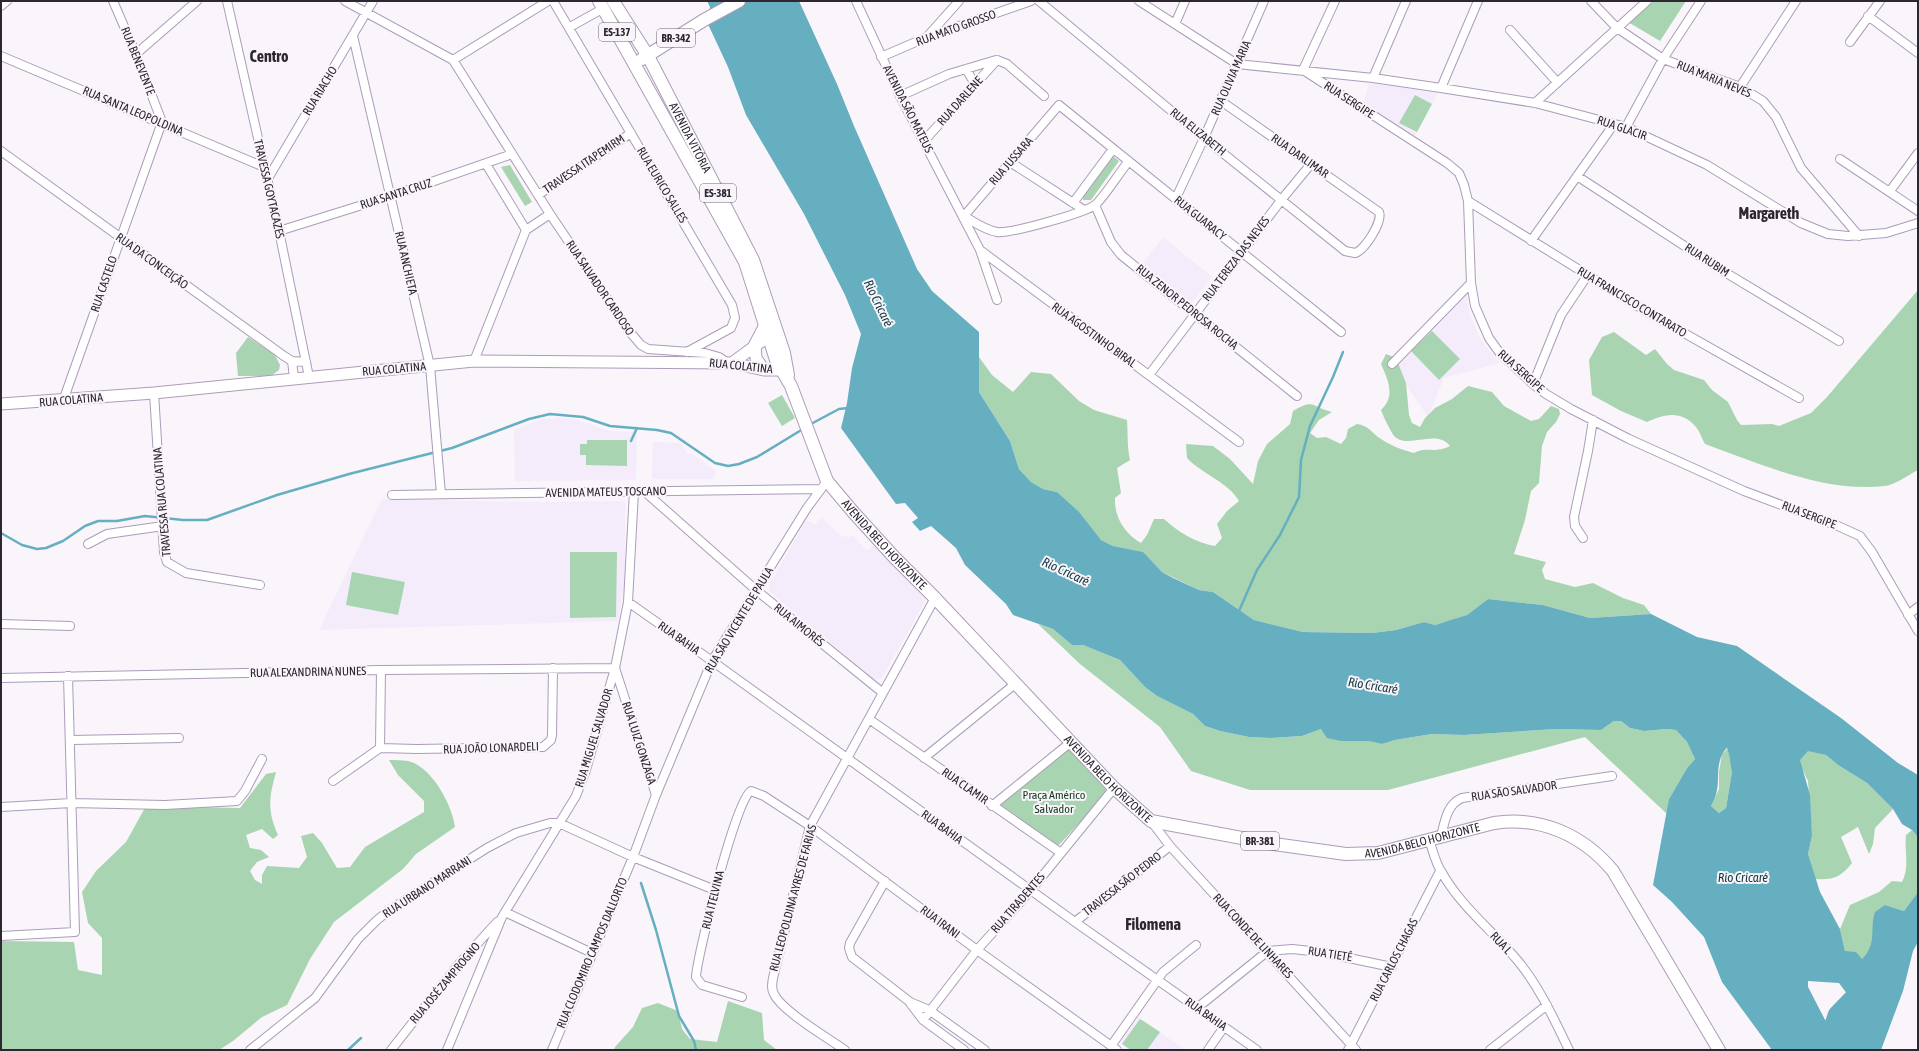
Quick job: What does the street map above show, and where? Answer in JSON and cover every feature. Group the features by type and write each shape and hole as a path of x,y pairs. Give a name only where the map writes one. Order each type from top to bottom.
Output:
{"main road":[{"name":"BR-342","path":"648,56 704,20 739,1"},
{"name":"AVENIDA VITÓRIA","path":"605,3 648,56 753,260 770,333"},
{"name":"AVENIDA VITÓRIA","path":"605,3 634,64 745,262 784,370"},
{"path":"634,64 648,56"},
{"path":"730,363 770,333"},
{"path":"755,345 756,358 764,370"},
{"name":"RUA COLATINA","path":"2,403 63,401 474,361 730,363 764,370 784,370"},
{"name":"AVENIDA BELO HORIZONTE","path":"784,370 809,433 824,485 935,598 1114,788 1151,822 1274,844 1346,854 1378,852 1494,822 1524,821 1564,832 1594,850 1613,871 1623,885 1718,1050"}],"street":[{"path":"1,6 7,1"},
{"name":"RUA BENEVENTE","path":"113,1 136,54 162,122"},
{"path":"136,54 197,1"},
{"name":"TRAVESSA GOYTACAZES","path":"227,1 279,231 309,376"},
{"path":"346,1 453,60 548,1"},
{"name":"RUA RIACHO","path":"267,180 373,1"},
{"name":"RUA EURICO SALLES","path":"553,1 570,27 730,300 734,311 734,322 728,330 686,352"},
{"name":"AVENIDA SÃO MATEUS","path":"856,1 900,96 964,216"},
{"path":"925,38 959,1"},
{"name":"RUA MATO GROSSO","path":"881,57 925,38 1031,1"},
{"name":"RUA ELIZABETH","path":"1039,1 1204,138 1345,251 1355,253 1361,250"},
{"name":"RUA SERGIPE","path":"1139,1 1237,64 1303,70 1454,168 1462,179 1468,201 1471,283 1475,306 1489,338 1499,352 1533,384 1570,409 1654,452 1744,491 1838,526 1860,536 1872,552 1918,631"},
{"path":"1175,24 1185,1"},
{"name":"RUA OLIVIA MARIA","path":"1176,198 1264,1"},
{"path":"1303,70 1335,1"},
{"path":"1373,78 1406,1"},
{"path":"1441,88 1478,1"},
{"name":"RUA MARIA NEVES","path":"1591,1 1617,28 1663,59 1740,87 1756,96 1771,109 1801,168 1859,236"},
{"path":"1535,103 1647,1"},
{"path":"1626,127 1663,59 1701,1"},
{"path":"1740,87 1796,1"},
{"path":"1850,42 1880,1"},
{"path":"570,27 605,3"},
{"path":"1868,16 1918,53"},
{"path":"1510,30 1557,82"},
{"name":"RUA ANCHIETA","path":"353,36 430,366 441,494"},
{"name":"RUA SANTA LEOPOLDINA","path":"1,56 162,122 264,167"},
{"name":"RUA SALVADOR CARDOSO","path":"453,60 550,214 629,330 641,345 652,350 714,355 730,363"},
{"path":"900,96 949,74 997,60 1007,64 1044,96"},
{"name":"RUA DARLENE","path":"924,141 997,60"},
{"path":"966,69 975,84"},
{"name":"RUA GLACIR","path":"1303,70 1373,78 1535,103 1626,127 1707,165 1801,223 1817,231 1838,236 1859,236 1886,233 1918,223"},
{"name":"RUA DARLIMAR","path":"1221,100 1379,212 1381,217 1378,226 1361,250"},
{"name":"RUA GUARACY","path":"1059,105 1341,332"},
{"name":"RUA JUSSARA","path":"964,216 1059,105"},
{"name":"RUA CASTELO","path":"63,401 162,122"},
{"path":"1531,241 1614,124"},
{"name":"TRAVESSA ITAPEMIRM","path":"538,195 631,133"},
{"path":"1073,203 1113,149"},
{"name":"RUA DA CONCEIÇÃO","path":"1,151 292,361"},
{"path":"1890,191 1918,153"},
{"name":"RUA SANTA CRUZ","path":"279,231 391,196 512,154"},
{"path":"1840,159 1918,211"},
{"path":"964,216 991,230 1008,232 1084,210 1095,205 1129,161"},
{"path":"1010,162 1084,210"},
{"path":"486,164 526,230"},
{"name":"RUA TEREZA DAS NEVES","path":"1149,375 1241,252 1311,164"},
{"name":"RUA RUBIM","path":"1577,176 1730,275 1839,341"},
{"name":"RUA FRANCISCO CONTARATO","path":"1468,201 1587,276 1725,358 1799,398"},
{"name":"RUA ZENOR PEDROSA ROCHA","path":"1095,205 1114,248 1297,396"},
{"path":"474,361 526,230 550,214"},
{"name":"RUA AGOSTINHO BIRAL","path":"964,216 980,250 1239,442"},
{"path":"980,250 997,300"},
{"path":"1533,384 1562,316 1587,276"},
{"path":"1392,364 1471,283"},
{"path":"294,378 292,361 306,362"},
{"name":"TRAVESSA RUA COLATINA","path":"154,392 165,557 171,566 186,573 260,585"},
{"path":"1582,538 1575,526 1574,517 1588,451 1592,420"},
{"name":"AVENIDA MATEUS TOSCANO","path":"392,495 634,492 824,485"},
{"name":"RUA SÃO VICENTE DE PAULA","path":"633,857 656,794 712,661 824,485"},
{"name":"RUA AIMORÉS","path":"644,491 756,590 883,693"},
{"name":"RUA MIGUEL SALVADOR","path":"447,1050 503,915 576,796 586,770 615,668 628,602 634,492"},
{"path":"88,544 107,534 162,520"},
{"name":"RUA LEOPOLDINA AYRES DE FARIAS","path":"845,1050 783,1004 777,998 772,986 810,826 935,598"},
{"name":"RUA BAHIA","path":"628,602 1074,922 1257,1050"},
{"path":"1908,615 1918,607"},
{"path":"1,624 70,626"},
{"name":"RUA JOÃO LONARDELI","path":"380,748 417,749 543,747 551,740 552,735 553,668"},
{"name":"RUA ALEXANDRINA NUNES","path":"1,678 381,670 615,668"},
{"name":"RUA LUIZ GONZAGA","path":"615,668 656,794"},
{"path":"333,781 380,748 381,670"},
{"path":"1,936 75,932 70,803 71,740 68,676"},
{"path":"924,758 1015,684"},
{"name":"RUA CLAMIR","path":"869,719 1061,853"},
{"path":"71,740 179,738"},
{"path":"992,806 1071,742"},
{"path":"1,807 70,803 165,805 237,801 245,791 262,759"},
{"name":"RUA SÃO SALVADOR","path":"1441,836 1450,807 1453,803 1462,798 1612,776"},
{"name":"RUA TIRADENTES","path":"923,1020 929,1010 977,950 1031,890 1114,788"},
{"name":"RUA ITELVINA","path":"742,997 702,985 696,978 715,890 744,799 748,792 751,791 764,796"},
{"name":"RUA IRANI","path":"764,796 810,826 977,950 1114,1048"},
{"name":"RUA CONDE DE LINHARES","path":"1151,822 1170,846 1268,951 1352,1048"},
{"path":"559,823 633,857 715,890"},
{"name":"RUA URBANO MARRANI","path":"250,1050 314,998 358,939 388,910 487,848 516,833 541,825 559,823"},
{"name":"RUA L","path":"1429,840 1440,870 1462,901 1517,960 1532,979 1547,1005 1569,1050"},
{"name":"TRAVESSA SÃO PEDRO","path":"1074,922 1170,846"},
{"name":"RUA CLODOMIRO CAMPOS DALLORTO","path":"552,1050 633,857"},
{"name":"RUA CARLOS CHAGAS","path":"1352,1048 1440,870"},
{"path":"885,881 850,943 850,953 856,962 910,1002 929,1010 974,1047 985,1050"},
{"path":"503,915 592,953"},
{"name":"RUA JOSÉ ZAMPROGNO","path":"391,1050 458,965 503,915"},
{"path":"1114,1048 1163,972 1196,945"},
{"name":"RUA TIETÊ","path":"1268,951 1292,949 1320,952 1392,966"},
{"path":"1197,1008 1268,951"},
{"path":"910,1002 923,1020 964,1050"},
{"path":"1490,1050 1547,1005"},
{"path":"1208,1050 1224,1027"}],"shaded area":[{"path":"1369,83 1438,93 1414,137 1363,105"},
{"path":"1163,237 1212,277 1191,304 1142,264"},
{"path":"1467,295 1470,316 1481,340 1500,363 1444,378 1428,417 1395,368"},
{"path":"542,419 573,419 610,431 637,432 636,480 515,481 514,430"},
{"path":"653,442 681,443 687,454 692,454 715,470 715,479 652,479"},
{"path":"382,499 542,502 625,501 625,581 618,621 319,630"},
{"path":"822,518 842,537 845,535 848,538 852,535 867,551 874,545 924,598 925,602 881,679 874,679 769,591 769,585 806,521 815,525"},
{"path":"1139,1017 1185,1050 1129,1050 1120,1043"}],"green space":[{"path":"1654,1 1686,1 1660,41 1628,22"},
{"path":"1415,95 1432,104 1417,132 1399,123"},
{"path":"1113,156 1119,161 1091,200 1083,200 1083,195"},
{"path":"510,165 532,202 525,206 501,167"},
{"path":"1918,290 1918,470 1889,485 1863,487 1840,485 1794,475 1705,444 1696,427 1685,418 1673,415 1660,417 1647,422 1621,411 1592,395 1589,360 1602,337 1614,332 1646,355 1655,349 1674,370 1704,380 1712,390 1728,402 1741,425 1772,424 1779,426 1811,413 1827,397"},
{"path":"1432,331 1460,359 1439,380 1411,351"},
{"path":"248,337 275,355 280,365 279,370 271,376 238,376 236,353"},
{"path":"1386,354 1396,358 1406,383 1409,415 1412,423 1420,427 1425,418 1435,408 1452,399 1468,386 1492,392 1504,406 1531,421 1539,419 1551,406 1559,409 1560,414 1556,422 1547,432 1542,446 1539,483 1531,491 1525,520 1514,554 1546,562 1542,570 1545,579 1575,587 1593,583 1623,598 1644,605 1651,614 1590,618 1543,605 1488,599 1467,615 1453,620 1435,625 1424,622 1396,630 1372,633 1303,632 1254,620 1213,592 1199,590 1162,572 1142,552 1113,546 1101,540 1057,492 1043,489 1031,482 1019,469 1010,441 979,392 979,357 992,375 1013,392 1031,372 1051,374 1079,401 1094,410 1127,420 1130,460 1117,468 1121,493 1115,498 1116,512 1125,530 1141,543 1147,535 1154,519 1164,519 1188,536 1208,545 1215,546 1222,538 1217,524 1227,511 1239,501 1222,483 1193,464 1187,458 1186,444 1213,446 1230,459 1253,484 1258,461 1267,444 1290,424 1293,411 1309,404 1332,412 1319,420 1310,433 1317,438 1326,437 1341,444 1346,438 1348,429 1357,424 1367,427 1382,440 1391,445 1414,453 1423,450 1440,449 1450,446 1444,441 1436,439 1404,441 1397,439 1392,433 1381,410 1386,405 1389,394 1388,382 1381,364"},
{"path":"782,395 795,418 782,426 768,403"},
{"path":"587,440 627,440 627,466 586,465 586,455 580,455 580,444 587,444"},
{"path":"570,552 617,552 616,617 570,618"},
{"path":"352,572 405,582 398,615 346,605"},
{"path":"1038,624 1053,629 1072,645 1083,645 1120,660 1145,687 1157,696 1193,714 1205,726 1220,731 1249,737 1271,738 1302,736 1321,729 1341,741 1368,741 1382,744 1395,740 1432,734 1464,735 1556,729 1601,730 1614,721 1621,721 1630,728 1644,731 1667,729 1676,730 1687,742 1695,759 1687,768 1669,799 1667,814 1585,737 1388,790 1250,790 1191,771 1160,727 1080,664"},
{"path":"1737,739 1740,747 1732,772 1726,808 1719,813 1711,806 1719,789 1719,772 1722,754"},
{"name":"Praça Américo Salvador","path":"1067,746 1108,792 1058,846 1000,805"},
{"path":"1808,750 1826,755 1838,765 1867,783 1893,809 1875,828 1873,844 1869,854 1858,827 1841,837 1852,863 1840,875 1827,879 1815,879 1808,854 1812,836 1808,781 1800,764 1800,759"},
{"path":"389,760 408,761 425,770 445,797 450,808 455,827 416,854 403,869 334,922 310,959 287,1005 262,1017 233,1041 219,1050 1,1050 1,941 74,942 78,970 102,975 102,938 88,923 82,892 96,871 126,842 146,806 240,808 266,774 276,772 270,804 274,826 278,835 273,839 262,829 246,835 250,848 261,850 269,857 257,862 250,871 255,880 262,884 262,875 267,866 299,868 307,857 301,836 313,833 322,843 337,868 350,867 365,847 424,812 424,801 398,775"},
{"path":"1912,830 1918,837 1918,892 1904,911 1885,905 1874,941 1862,959 1845,951 1840,929 1850,905 1879,892 1892,881 1902,882 1906,871 1906,835"},
{"path":"728,1001 762,1013 764,1040 777,1050 614,1050 633,1027 642,1008 658,1003 678,1011 682,1029 690,1039 717,1042"},
{"path":"1140,1019 1160,1032 1147,1050 1131,1050 1122,1044"}],"water":[{"name":"Rio Cricaré","path":"707,1 799,1 837,84 917,269 932,291 979,332 979,392 1010,441 1019,469 1031,482 1043,489 1057,492 1079,512 1101,540 1113,546 1143,552 1162,572 1199,590 1213,592 1254,620 1303,632 1372,633 1396,630 1424,622 1435,625 1467,615 1488,599 1543,605 1590,618 1651,614 1697,637 1737,646 1841,718 1898,763 1918,775 1918,837 1912,830 1902,824 1893,809 1867,783 1838,765 1826,755 1808,751 1800,760 1810,795 1812,836 1808,854 1820,892 1840,929 1845,951 1856,952 1862,959 1867,953 1872,942 1873,919 1875,912 1885,905 1904,911 1918,892 1918,942 1913,951 1903,991 1881,1050 1772,1050 1722,982 1704,937 1672,902 1653,885 1669,799 1687,768 1695,759 1687,742 1676,730 1667,729 1644,731 1630,728 1621,721 1614,721 1601,730 1556,729 1464,735 1432,734 1395,740 1382,744 1368,741 1341,741 1327,738 1321,729 1302,736 1271,738 1249,737 1220,731 1205,726 1193,714 1157,696 1145,687 1120,660 1083,645 1072,645 1053,629 1013,615 1006,604 965,565 956,548 931,526 920,531 912,522 918,518 905,503 896,504 841,428 847,403 852,368 861,334 845,295 804,214 746,115 728,67 707,22 710,7","holes":["1737,739 1740,748 1732,772 1726,808 1719,813 1711,806 1717,792 1720,761 1725,751","1808,981 1839,983 1848,995 1846,1012 1828,1036 1813,1019 1809,1004"]}],"waterway":[{"path":"1239,611 1257,570 1280,535 1299,497 1301,460 1310,426 1343,352"},
{"path":"809,425 839,409 848,408"},
{"path":"1,533 22,545 37,549 46,548 63,541 85,526 98,521 117,521 145,516 183,520 207,520 277,495 349,474 452,448 529,419 550,414 583,417 610,426 657,430 671,433 715,463 728,466 739,464 757,457 803,429"},
{"path":"631,441 637,428"},
{"name":"Rio Cricaré","path":"1728,721 1737,753 1741,778"},
{"path":"641,883 656,930 679,1016 694,1041 696,1050"},
{"name":"Rio Cricaré","path":"1799,987 1827,1041 1828,1050"},
{"name":"Rio Cricaré","path":"1827,1041 1836,1014 1862,987"},
{"path":"348,1050 361,1038"}],"district":[{"name":"Centro","path":"269,56"},
{"name":"Margareth","path":"1769,213"},
{"name":"Filomena","path":"1153,924"}]}
